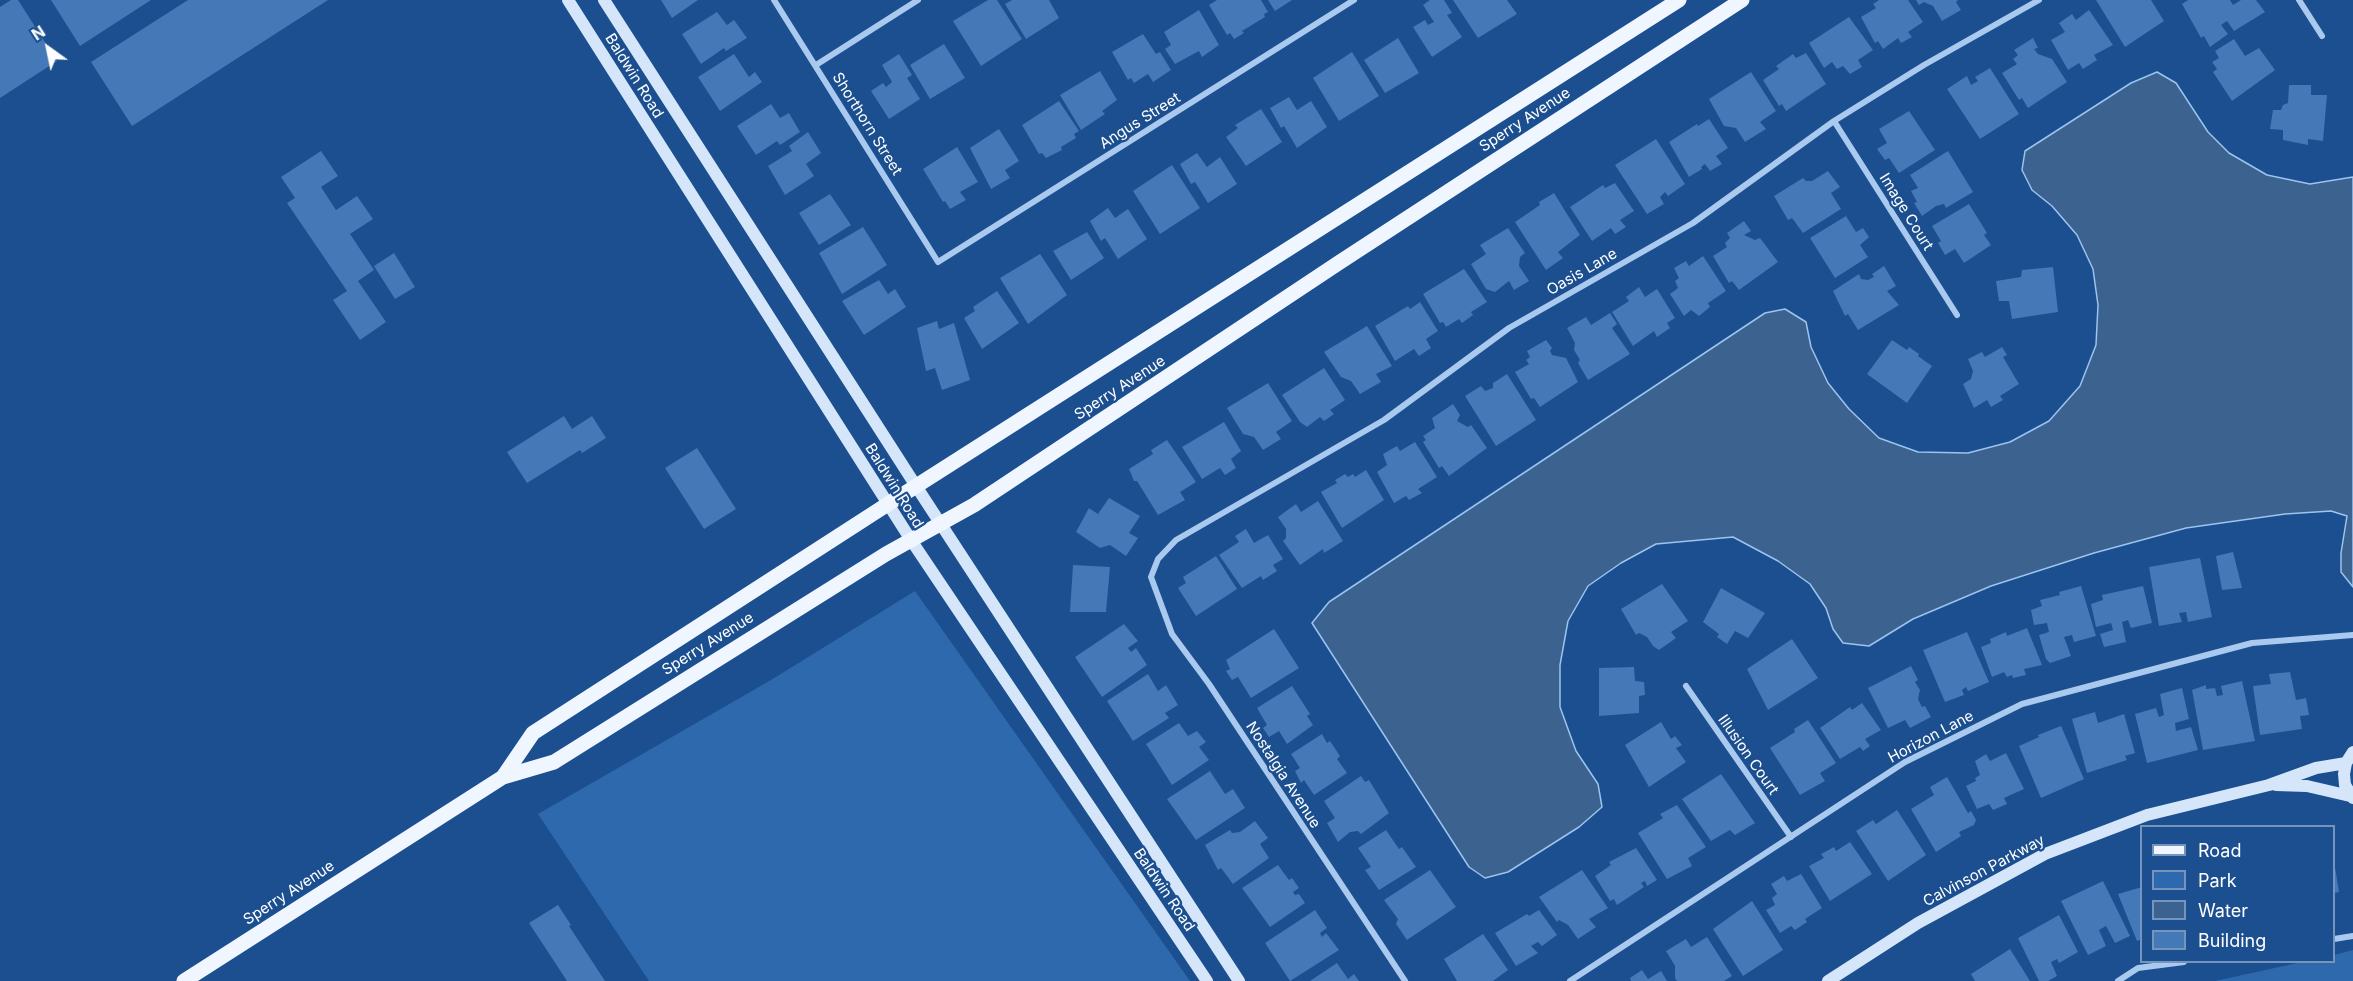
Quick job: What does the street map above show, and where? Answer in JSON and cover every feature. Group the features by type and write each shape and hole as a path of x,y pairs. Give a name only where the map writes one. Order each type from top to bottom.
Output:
{"main road":[{"name":"Baldwin Road","path":"568,0 911,540 1207,981"},
{"name":"Baldwin Road","path":"604,0 940,524 1239,981"},
{"name":"Sperry Avenue","path":"502,777 533,733 1679,0"},
{"name":"Sperry Avenue","path":"184,981 502,777 554,762 911,540 974,505 1742,0"},
{"path":"2352,797 2345,785 2344,774 2346,763 2353,752"},
{"name":"Calvinson Parkway","path":"1828,981 1918,923 2045,854 2147,815 2269,785 2316,768 2346,763"},
{"name":"Calvinson Parkway","path":"2269,785 2307,786 2352,797"}],"street":[{"name":"Shorthorn Street","path":"774,0 938,262"},
{"path":"816,65 918,0"},
{"name":"Angus Street","path":"938,262 1354,0"},
{"name":"Oasis Lane","path":"1151,578 1158,558 1176,540 1384,420 1509,328 1693,223 1834,121 1924,65 2039,0"},
{"path":"2299,0 2322,36"},
{"name":"Image Court","path":"1834,121 1957,315"},
{"name":"Nostalgia Avenue","path":"1151,578 1172,634 1209,684 1405,981"},
{"name":"Horizon Lane","path":"1570,981 1905,762 2022,704 2252,643 2353,635"},
{"name":"Illusion Court","path":"1686,686 1791,837"},
{"path":"2335,939 2353,936"},
{"path":"2118,981 2138,968 2176,963"}],"green space":[{"path":"915,591 1190,981 649,981 538,814 771,680"},
{"path":"2353,950 2353,981 2215,981 2297,963 2335,963 2335,955"}],"water":[{"path":"2157,72 2176,83 2208,132 2229,153 2267,175 2310,184 2353,177 2353,587 2341,572 2341,553 2347,516 2331,511 2285,514 2186,528 2094,553 1991,586 1913,619 1869,646 1843,643 1833,629 1826,608 1810,584 1778,561 1733,537 1656,544 1621,563 1588,586 1568,621 1560,665 1560,707 1576,751 1598,784 1602,807 1579,827 1508,872 1485,878 1469,867 1312,623 1329,602 1765,313 1785,309 1806,322 1811,347 1828,383 1849,409 1879,438 1918,452 1968,453 2010,442 2049,421 2080,386 2096,345 2098,305 2093,269 2077,235 2052,206 2032,190 2022,170 2025,151 2131,83"}],"building":[{"path":"11,0 18,0 57,61 0,98 0,7"},
{"path":"51,0 151,0 80,46"},
{"path":"188,0 328,0 132,126 91,62"},
{"path":"661,0 698,0 672,18"},
{"path":"988,0 997,0 1022,39 981,66 953,21"},
{"path":"1012,0 1049,0 1059,18 1026,39 1005,4"},
{"path":"1217,0 1261,0 1268,12 1264,14 1265,17 1242,31 1244,33 1234,39 1230,33 1227,35 1209,5"},
{"path":"1268,0 1292,0 1275,11"},
{"path":"1430,0 1444,0 1452,13 1447,15 1462,37 1432,57 1413,27 1425,20 1428,25 1434,22 1423,5"},
{"path":"1453,0 1507,0 1517,14 1478,38"},
{"path":"1879,0 1908,0 1923,22 1908,32 1912,37 1901,43 1898,38 1883,49 1878,41 1875,43 1861,17 1876,8 1873,4"},
{"path":"1916,0 1958,0 1956,2 1961,10 1942,21 1933,6 1924,2 1919,5"},
{"path":"2096,0 2151,0 2164,21 2125,47"},
{"path":"2188,0 2230,0 2233,5 2241,0 2256,0 2265,12 2234,31 2227,21 2221,25 2228,34 2210,47 2204,36 2201,38 2182,4"},
{"path":"1199,10 1219,45 1202,57 1199,51 1175,64 1165,49 1171,45 1164,32"},
{"path":"2089,10 2113,45 2094,55 2097,60 2083,69 2079,63 2068,70 2051,40 2065,32 2059,23 2072,14 2076,20"},
{"path":"717,12 727,25 734,20 747,38 726,51 724,48 701,64 682,34"},
{"path":"1849,17 1873,50 1858,60 1862,67 1850,74 1843,66 1837,69 1832,62 1824,68 1809,43"},
{"path":"1143,34 1156,54 1160,52 1171,70 1153,82 1148,74 1134,83 1131,78 1128,80 1112,52"},
{"path":"1398,38 1419,73 1385,93 1364,60"},
{"path":"2033,38 2038,48 2034,49 2038,54 2052,59 2067,82 2028,108 2022,98 2019,100 2002,73 2017,64 2013,59 2018,55 2014,50"},
{"path":"2234,39 2245,56 2259,48 2275,70 2232,101 2213,72 2217,69 2212,62 2219,58 2215,51"},
{"path":"944,44 965,78 930,99 910,65"},
{"path":"1352,52 1379,96 1339,121 1313,78"},
{"path":"1806,53 1826,84 1786,111 1782,104 1779,106 1763,80 1779,69 1776,66 1793,54 1796,58"},
{"path":"734,54 749,77 755,72 762,82 720,111 698,77"},
{"path":"899,54 912,75 907,78 920,99 889,119 871,91 883,83 886,87 892,82 882,65"},
{"path":"1990,68 2019,114 1980,139 1947,89 1967,76 1971,85 1978,81 1975,77"},
{"path":"1100,71 1117,100 1102,111 1105,114 1081,130 1060,95"},
{"path":"1751,72 1776,111 1760,122 1766,129 1745,142 1736,128 1724,126 1709,99"},
{"path":"2289,85 2311,85 2311,95 2327,95 2323,141 2308,139 2308,145 2283,140 2283,130 2270,129 2273,110 2281,110 2283,105 2288,103"},
{"path":"1289,97 1297,110 1311,101 1327,127 1297,148 1284,126 1281,128 1270,108"},
{"path":"1059,101 1079,131 1074,134 1076,138 1061,147 1062,150 1046,158 1042,153 1039,154 1022,125"},
{"path":"771,104 780,118 789,113 800,132 780,145 777,141 756,155 737,126"},
{"path":"1261,109 1282,142 1246,166 1226,137 1238,128 1235,125"},
{"path":"1909,111 1935,150 1899,173 1889,158 1885,160 1877,149 1887,143 1879,129"},
{"path":"1709,119 1728,148 1716,156 1722,164 1710,171 1705,164 1701,167 1702,169 1689,177 1669,142"},
{"path":"999,129 1019,161 1005,170 1010,178 991,189 970,148"},
{"path":"808,132 821,153 806,164 814,176 785,195 768,166 792,151 789,146"},
{"path":"1656,139 1685,184 1668,196 1665,192 1660,197 1664,204 1647,214 1615,165"},
{"path":"957,147 978,182 960,192 966,200 950,209 945,201 943,202 923,169"},
{"path":"321,151 338,176 321,187 336,210 357,196 373,219 350,234 374,270 358,281 386,322 360,340 333,300 347,291 287,203 295,198 281,177"},
{"path":"1948,151 1973,192 1946,208 1944,204 1936,206 1922,216 1914,203 1917,202 1911,191 1918,188 1910,175"},
{"path":"1197,153 1207,167 1220,157 1237,184 1208,203 1195,182 1191,184 1180,164"},
{"path":"1172,165 1200,208 1160,234 1133,191"},
{"path":"1828,171 1840,187 1831,193 1841,209 1803,233 1792,218 1788,220 1774,196 1803,178 1806,181 1812,181"},
{"path":"1615,183 1634,211 1620,220 1626,227 1615,234 1611,228 1592,241 1570,207 1603,185 1605,188"},
{"path":"1554,193 1580,235 1558,252 1563,258 1546,270 1515,222"},
{"path":"830,194 851,225 819,245 799,213"},
{"path":"1969,204 1987,233 1984,235 1991,245 1964,263 1955,249 1945,255 1938,243 1941,241 1932,226"},
{"path":"1108,208 1115,218 1128,209 1147,239 1118,259 1105,238 1101,241 1090,221"},
{"path":"1846,216 1856,232 1863,228 1869,237 1860,245 1868,257 1835,278 1810,238"},
{"path":"1744,221 1751,231 1744,235 1755,240 1760,238 1778,262 1739,290 1732,281 1729,283 1713,256 1727,247 1725,243 1730,238 1727,233"},
{"path":"863,227 887,265 842,294 819,253"},
{"path":"1508,228 1525,253 1520,257 1519,266 1529,281 1514,290 1509,281 1495,292 1486,289 1471,264 1486,254 1480,245"},
{"path":"1087,232 1104,258 1071,280 1053,251"},
{"path":"394,253 415,287 395,299 374,266"},
{"path":"1040,254 1067,295 1028,324 1000,278"},
{"path":"1703,256 1726,291 1708,303 1710,307 1699,316 1691,310 1684,316 1670,294 1678,288 1675,281 1679,278 1674,268 1686,261 1689,266"},
{"path":"1884,266 1896,286 1887,291 1899,305 1858,330 1848,314 1845,316 1833,291 1859,274 1861,279 1868,280 1874,277 1872,274"},
{"path":"2053,267 2058,312 2012,319 2009,301 1999,301 1996,281 2021,277 2022,270"},
{"path":"1464,269 1487,302 1471,312 1473,315 1462,323 1459,319 1446,327 1443,322 1440,323 1423,294"},
{"path":"879,280 888,294 895,289 906,307 864,335 842,301"},
{"path":"1639,287 1645,297 1657,289 1675,318 1667,323 1670,328 1657,337 1654,331 1633,346 1612,312 1629,301 1626,297"},
{"path":"997,291 1019,323 982,349 964,318 975,311 973,307"},
{"path":"1420,302 1438,331 1426,339 1431,348 1419,356 1414,349 1395,361 1375,326 1408,306 1410,309"},
{"path":"1610,313 1617,324 1612,328 1630,354 1588,380 1578,363 1580,360 1574,350 1575,343 1567,328 1586,317 1591,325"},
{"path":"937,321 939,329 954,323 970,380 942,390 935,368 926,371 917,328"},
{"path":"1367,326 1392,366 1376,374 1381,382 1360,394 1351,381 1341,377 1324,352"},
{"path":"1546,340 1552,348 1550,351 1552,355 1566,358 1578,382 1540,407 1534,398 1531,399 1515,372 1529,364 1526,360 1530,357 1527,351"},
{"path":"1892,340 1907,350 1909,347 1932,366 1907,403 1867,374"},
{"path":"2002,347 2007,355 2003,357 2019,384 2000,396 2003,400 1991,407 1987,400 1974,408 1963,384 1971,379 1973,371 1968,359 1982,352 1985,357"},
{"path":"1324,368 1345,400 1330,410 1334,414 1324,421 1320,417 1307,427 1300,422 1282,395"},
{"path":"1507,374 1536,420 1496,446 1465,396 1481,386 1485,391 1493,388 1493,383"},
{"path":"1268,383 1292,421 1276,432 1281,439 1263,450 1254,437 1243,434 1227,408"},
{"path":"1453,404 1460,415 1457,421 1468,427 1471,425 1487,448 1449,476 1442,466 1439,468 1423,442 1426,440 1423,436 1435,428 1432,418"},
{"path":"564,416 572,429 592,416 606,438 582,453 580,450 527,483 507,452"},
{"path":"1224,422 1241,451 1231,459 1236,468 1225,475 1220,468 1202,479 1182,447"},
{"path":"1167,440 1196,482 1180,492 1185,500 1158,515 1137,481 1134,481 1129,469 1153,454 1151,450"},
{"path":"1415,442 1437,477 1418,489 1422,493 1409,500 1406,496 1394,503 1377,472 1387,465 1383,454 1397,446 1400,451"},
{"path":"697,448 736,509 704,529 665,468"},
{"path":"1366,470 1384,500 1342,528 1321,492 1337,483 1335,480 1345,474 1348,477 1353,474 1355,477"},
{"path":"1109,498 1140,516 1129,533 1138,538 1126,556 1110,545 1100,548 1076,532 1089,508 1098,514"},
{"path":"1318,501 1343,541 1324,553 1323,549 1300,565 1283,541 1286,538 1286,529 1278,517 1296,504 1301,512"},
{"path":"1246,529 1254,543 1268,535 1283,559 1273,565 1277,571 1263,580 1261,576 1242,588 1219,555 1239,542 1235,536"},
{"path":"2233,552 2242,588 2222,590 2216,556"},
{"path":"1216,556 1237,589 1196,616 1178,588 1186,583 1183,577"},
{"path":"2200,558 2212,617 2188,622 2186,612 2179,613 2182,622 2159,626 2149,567"},
{"path":"1073,565 1110,567 1106,612 1070,612"},
{"path":"1662,584 1688,621 1671,632 1676,638 1659,650 1647,637 1639,633 1636,635 1621,609"},
{"path":"2081,586 2096,636 2074,642 2072,635 2064,637 2071,656 2050,663 2046,659 2039,635 2049,632 2047,623 2034,625 2031,610 2042,606 2040,600"},
{"path":"2143,586 2152,623 2131,628 2128,620 2122,622 2126,642 2104,647 2100,634 2113,630 2111,623 2096,627 2091,604 2103,600 2102,595"},
{"path":"1721,588 1765,613 1748,638 1735,631 1727,644 1717,637 1719,634 1703,622"},
{"path":"1124,624 1138,641 1128,648 1131,652 1136,648 1147,665 1102,697 1075,657"},
{"path":"2027,628 2042,665 2024,669 2026,675 2013,678 2012,675 2007,677 2004,672 1992,677 1981,647 1991,643 1990,639 2006,632 2007,636"},
{"path":"1274,629 1299,668 1251,698 1238,677 1232,680 1226,671 1230,669 1226,660"},
{"path":"1967,632 1989,682 1968,691 1966,687 1962,690 1964,695 1945,702 1923,650"},
{"path":"1792,639 1818,678 1768,710 1747,669"},
{"path":"1911,666 1918,680 1915,682 1920,690 1918,699 1931,717 1910,728 1905,720 1888,728 1868,688"},
{"path":"1634,667 1635,681 1644,682 1645,695 1639,696 1639,713 1599,716 1599,668"},
{"path":"2290,672 2296,700 2306,698 2309,715 2300,716 2302,729 2260,735 2253,686 2271,684 2269,674"},
{"path":"1148,674 1158,691 1166,685 1178,705 1165,713 1169,718 1133,741 1107,701"},
{"path":"2242,681 2255,741 2203,750 2192,690 2206,685 2206,689 2215,688 2217,696 2223,695 2221,686"},
{"path":"1292,686 1310,714 1307,716 1313,725 1287,744 1279,731 1269,737 1263,728 1267,725 1257,708"},
{"path":"2182,688 2189,719 2175,723 2176,731 2191,727 2198,750 2147,763 2135,714 2156,708 2159,717 2164,715 2160,694"},
{"path":"1862,703 1881,730 1865,739 1870,746 1863,751 1860,747 1840,759 1820,728 1850,707 1852,710"},
{"path":"2095,712 2098,723 2124,714 2135,753 2125,756 2127,760 2087,773 2072,719"},
{"path":"1808,720 1836,763 1820,773 1825,781 1800,795 1770,748 1795,732 1794,729"},
{"path":"1661,722 1671,739 1675,736 1682,745 1676,748 1686,762 1649,787 1625,745"},
{"path":"1179,723 1188,736 1197,731 1206,742 1199,747 1209,760 1172,785 1146,744"},
{"path":"2061,726 2084,779 2041,798 2019,746"},
{"path":"1322,734 1327,743 1330,741 1340,756 1337,759 1347,773 1314,795 1304,780 1301,783 1295,771 1300,768 1291,754"},
{"path":"2006,753 2024,789 2004,798 2007,804 1993,810 1989,804 1977,809 1966,786 1976,781 1975,778 1980,775 1975,761 1986,754 1990,761"},
{"path":"1210,771 1225,794 1233,789 1245,808 1196,840 1167,799"},
{"path":"1721,774 1755,823 1735,835 1730,830 1711,841 1682,799"},
{"path":"1361,776 1365,782 1369,780 1389,813 1361,834 1358,831 1350,832 1338,842 1327,823 1335,818 1324,801"},
{"path":"1947,777 1968,813 1971,811 1976,820 1974,825 1959,832 1961,836 1936,852 1911,809 1934,795 1930,787"},
{"path":"1677,805 1706,847 1688,858 1692,866 1667,879 1638,833 1663,818 1660,814"},
{"path":"1897,810 1926,855 1888,881 1856,831 1873,820 1876,824"},
{"path":"1255,821 1268,838 1260,844 1269,858 1233,884 1221,868 1218,870 1205,845 1230,830 1232,833 1240,832"},
{"path":"1386,830 1399,849 1402,847 1416,867 1379,890 1365,870 1371,867 1358,848"},
{"path":"1850,842 1872,874 1830,901 1809,866 1824,858 1821,854 1834,847 1836,851"},
{"path":"1636,848 1657,880 1647,886 1645,881 1641,883 1644,887 1617,905 1614,899 1610,901 1595,876 1611,865 1609,862"},
{"path":"1278,865 1289,880 1292,878 1299,888 1293,892 1295,895 1299,894 1305,903 1270,927 1242,888"},
{"path":"2335,867 2339,892 2335,893"},
{"path":"1430,870 1456,907 1407,940 1396,924 1398,919 1384,900"},
{"path":"1582,870 1608,908 1589,919 1596,927 1578,939 1568,925 1559,920 1557,922 1539,897"},
{"path":"1801,874 1822,908 1805,919 1807,922 1795,930 1791,926 1780,933 1766,910 1775,905 1772,898 1777,894 1771,884 1784,876 1787,881"},
{"path":"2103,881 2130,936 2115,943 2106,926 2099,930 2106,946 2088,955 2061,901"},
{"path":"2140,888 2140,940 2137,941 2118,894"},
{"path":"1752,901 1783,950 1743,976 1713,929"},
{"path":"558,905 605,981 567,981 529,923"},
{"path":"1315,910 1327,928 1320,933 1322,937 1326,933 1339,950 1290,981 1265,943"},
{"path":"1539,910 1557,935 1542,946 1538,942 1531,946 1538,953 1516,966 1495,933 1527,914 1529,916"},
{"path":"2059,915 2078,952 2059,963 2057,959 2051,962 2057,976 2048,981 2039,981 2018,938"},
{"path":"1483,934 1508,970 1493,981 1457,981 1444,959"},
{"path":"1707,937 1732,976 1724,981 1677,981 1675,966 1666,951 1686,939 1691,947"},
{"path":"2010,949 2030,981 1975,981 1971,974"},
{"path":"1337,963 1348,979 1354,974 1359,981 1310,981"},
{"path":"1642,970 1648,979 1661,971 1667,981 1631,981 1630,978"}]}
